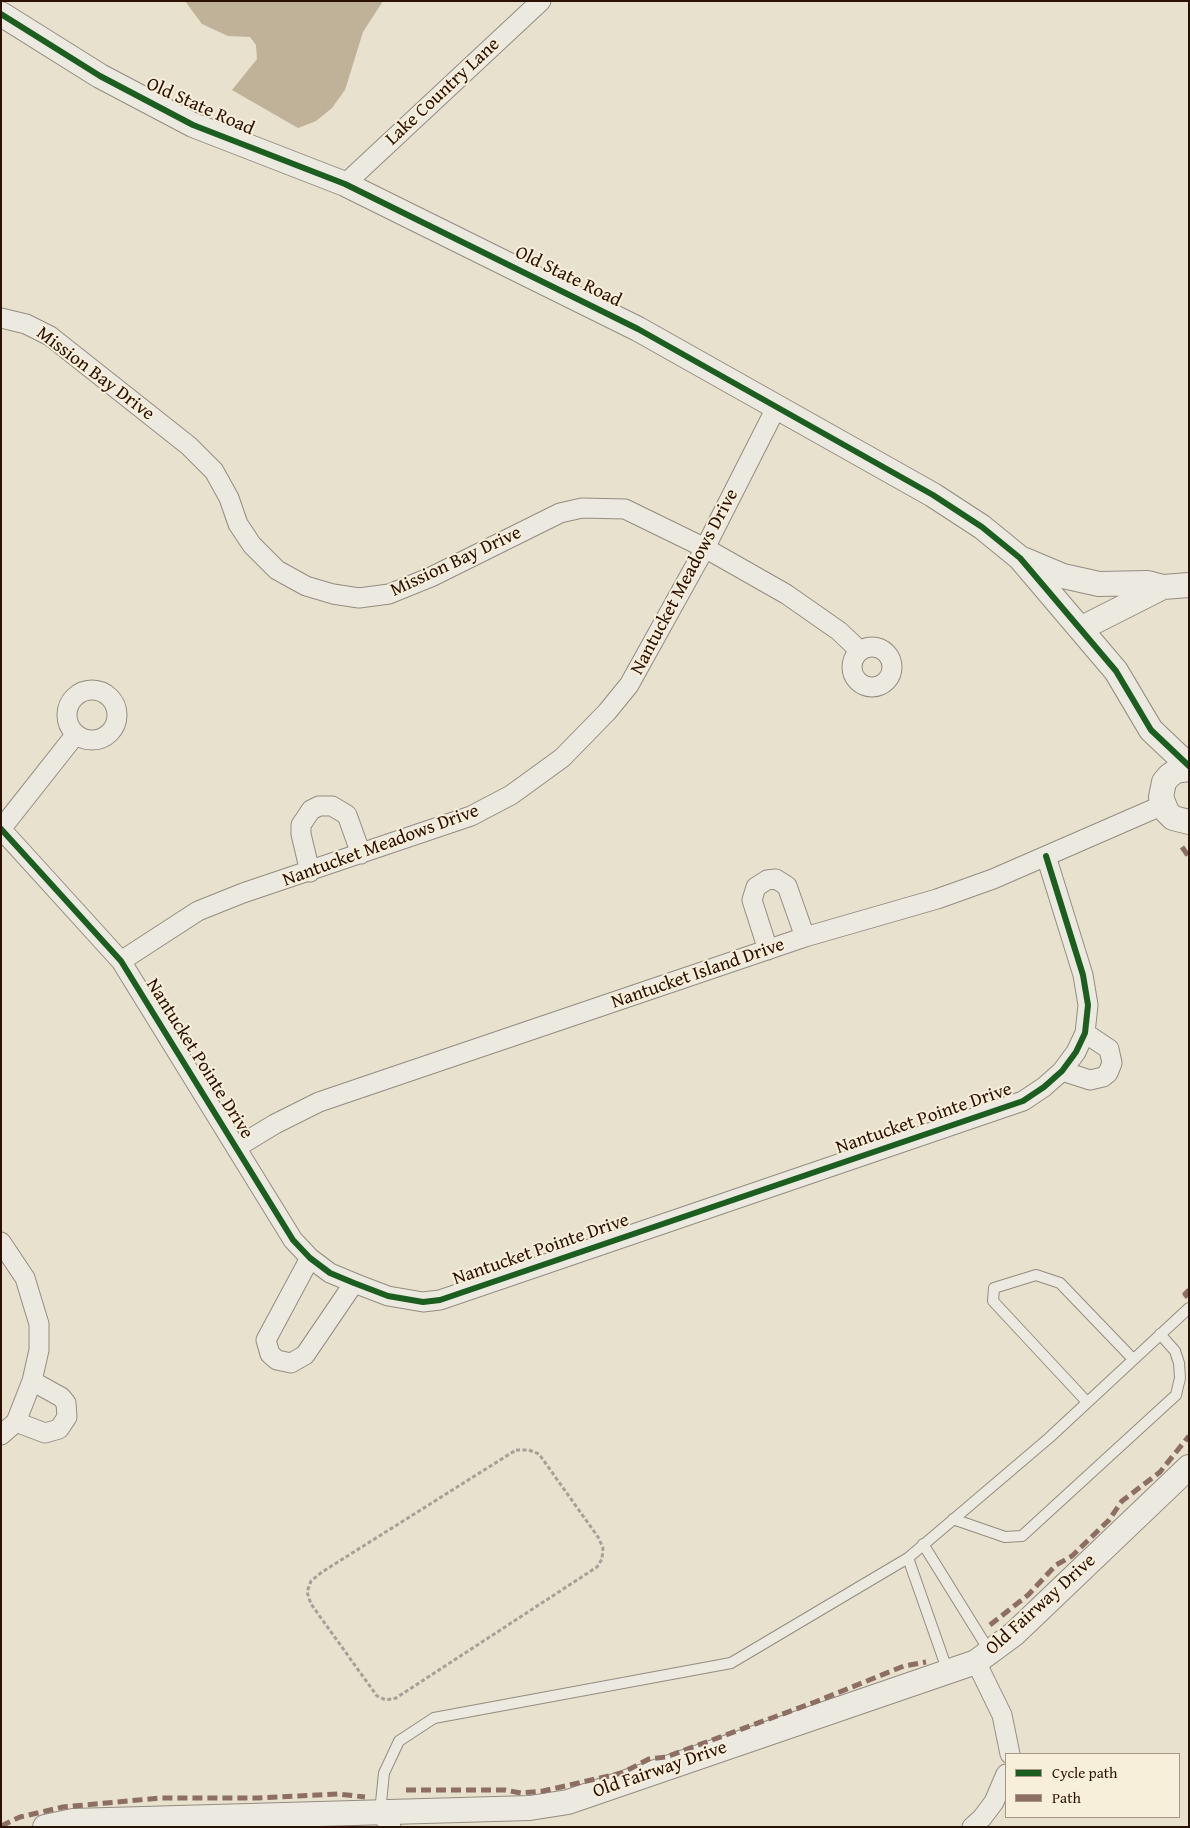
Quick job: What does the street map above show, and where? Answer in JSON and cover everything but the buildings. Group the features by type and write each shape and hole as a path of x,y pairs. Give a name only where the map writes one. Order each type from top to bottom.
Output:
{"street":[{"name":"Lake Country Lane","path":"345,184 541,1"},
{"name":"Old State Road","path":"1,14 100,76 193,125 345,184 638,329 933,495 982,527 1020,558 1082,628"},
{"name":"Mission Bay Drive","path":"1,318 26,324 50,336 189,446 214,471 229,498 238,524 252,545 277,570 306,586 333,594 359,598 389,594 431,577 560,512 582,508 625,509 706,548 786,594 839,631 859,650"},
{"name":"Nantucket Meadows Drive","path":"121,961 198,911 243,893 472,816 511,795 562,758 608,712 629,685 706,548 776,408"},
{"path":"1020,558 1064,576 1100,584 1148,583 1163,587 1189,585"},
{"path":"1163,587 1082,628 1116,671 1151,730 1189,768"},
{"path":"1151,730 1163,793 1173,818 1186,825"},
{"path":"1,829 76,734"},
{"path":"1163,793 1176,771 1189,768"},
{"name":"Nantucket Island Drive","path":"236,1147 275,1124 319,1102 768,950 937,899 1046,856 1163,793"},
{"path":"310,872 301,834 302,825 311,810 320,806 332,806 347,815 361,854"},
{"name":"Nantucket Pointe Drive","path":"1,829 121,961 294,1240 310,1258 330,1273 354,1283 406,1300 422,1302 440,1300 1023,1101 1044,1087 1062,1071 1076,1052 1085,1033 1088,1005 1083,976 1046,856"},
{"path":"768,950 752,900 756,887 767,880 776,879 787,886 805,938"},
{"path":"1062,1071 1090,1080 1097,1080 1108,1072 1112,1063 1109,1049 1085,1033"},
{"path":"1,1242 25,1278 39,1324 39,1350 32,1381 16,1422 1,1435"},
{"path":"310,1258 268,1332 267,1347 277,1360 291,1363 305,1355 354,1283"},
{"path":"16,1422 45,1433 59,1429 67,1417 66,1402 61,1396 32,1381"},
{"name":"Old Fairway Drive","path":"45,1827 73,1821 384,1822 553,1806 948,1672 983,1657 1014,1634 1189,1467"},
{"path":"983,1657 1008,1735 1010,1753"},
{"path":"972,1827 982,1818 994,1802 1005,1776"}],"lane":[{"path":"1087,1402 993,1301 994,1288 1036,1275 1060,1283 1133,1359"},
{"path":"384,1822 384,1773 398,1741 434,1718 731,1663 908,1558 1087,1402 1189,1308"},
{"path":"953,1518 1006,1537 1022,1536 1176,1395 1180,1378 1179,1362 1175,1351 1160,1334"},
{"path":"923,1544 983,1657"},
{"path":"908,1558 948,1672"}],"path":[{"path":"516,1450 529,1450 539,1454 598,1537 603,1548 602,1559 597,1567 494,1636 396,1698 386,1700 376,1696 311,1604 307,1592 311,1581 322,1572 504,1456 516,1450"}],"shaded area":[{"path":"185,1 383,1 363,32 345,90 332,108 316,121 298,128 232,90 257,59 256,45 250,37 228,36 202,24"}],"marked path":[{"path":"1182,847 1189,857"},
{"path":"1189,1290 1185,1294 1189,1299"},
{"path":"990,1625 1028,1595 1056,1565 1072,1556 1109,1520 1122,1501 1160,1472 1189,1436"},
{"path":"406,1790 505,1790 521,1793 543,1791 622,1773 649,1759 666,1757 815,1702 904,1666 926,1662"},
{"path":"1,1826 20,1817 63,1807 160,1798 257,1798 338,1794 365,1797"}],"cycle path":[{"path":"1,14 100,76 193,125 345,184 638,329 933,495 982,527 1020,558 1116,671 1151,730 1189,766"},
{"path":"1,829 121,961 293,1240 310,1258 330,1273 388,1296 423,1302 440,1300 1023,1101 1044,1087 1062,1071 1076,1052 1085,1033 1088,1005 1083,975 1046,856"}]}
